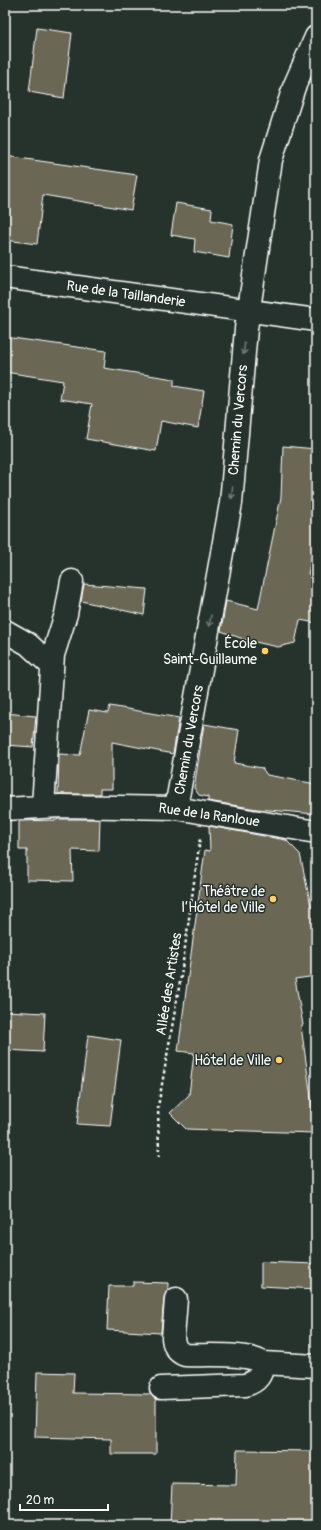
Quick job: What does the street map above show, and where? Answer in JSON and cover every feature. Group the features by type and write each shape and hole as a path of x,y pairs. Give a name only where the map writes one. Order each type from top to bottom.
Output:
{"street":[{"name":"Chemin du Vercors","path":"176,808 231,503 248,310 272,160 294,88 316,37"},
{"name":"Rue de la Taillanderie","path":"5,278 316,320"},
{"path":"43,806 52,740 53,655 66,614 72,582"},
{"path":"5,631 28,644 52,666"},
{"name":"Rue de la Ranloue","path":"5,809 43,806 176,808 316,832"},
{"path":"176,1298 173,1338 174,1344 180,1353 185,1355 247,1357 264,1363 316,1366"},
{"path":"161,1388 245,1385 252,1383 258,1378 264,1363"}],"path":[{"name":"Allée des Artistes","path":"159,1157 158,1107 181,976 204,813"}],"building":[{"path":"37,28 72,33 64,98 29,92"},
{"path":"5,156 137,175 131,210 43,195 37,244 5,240"},
{"path":"176,203 212,209 211,220 233,224 229,258 194,252 195,239 171,235"},
{"path":"5,337 106,351 104,368 174,379 174,386 204,391 198,428 161,421 156,451 86,439 92,404 60,399 63,381 5,372"},
{"path":"283,446 316,449 316,534 308,574 316,576 316,623 300,620 295,643 278,647 246,640 221,631 226,601 258,609 281,497"},
{"path":"84,584 147,589 144,615 81,601"},
{"path":"110,706 179,718 173,754 112,742 112,789 100,789 100,794 58,794 59,754 80,755 89,710 108,713"},
{"path":"5,713 36,716 33,747 5,745"},
{"path":"204,724 239,730 234,763 262,768 267,775 316,784 316,814 257,809 208,801 208,797 199,795 194,788"},
{"path":"100,819 99,851 72,850 73,881 27,880 27,850 19,850 19,821"},
{"path":"209,826 286,840 300,854 311,906 316,905 316,976 295,979 303,1025 301,1026 316,1133 186,1129 170,1113 189,1095 194,1053 178,1051 205,850 210,851"},
{"path":"5,1011 45,1013 43,1052 5,1050"},
{"path":"88,1035 121,1040 110,1126 77,1124"},
{"path":"261,1262 316,1264 316,1289 261,1286"},
{"path":"133,1282 168,1283 168,1290 164,1298 161,1333 107,1330 109,1286 133,1286"},
{"path":"37,1372 74,1373 73,1393 150,1394 156,1399 156,1454 111,1454 111,1439 35,1437"},
{"path":"237,1450 316,1451 316,1512 314,1512 314,1525 170,1525 172,1484 236,1485"}],"place":[{"name":"École Saint-Guillaume","path":"265,651"},
{"name":"Théâtre de l’Hôtel de Ville","path":"273,899"},
{"name":"Hôtel de Ville","path":"279,1060"}]}
